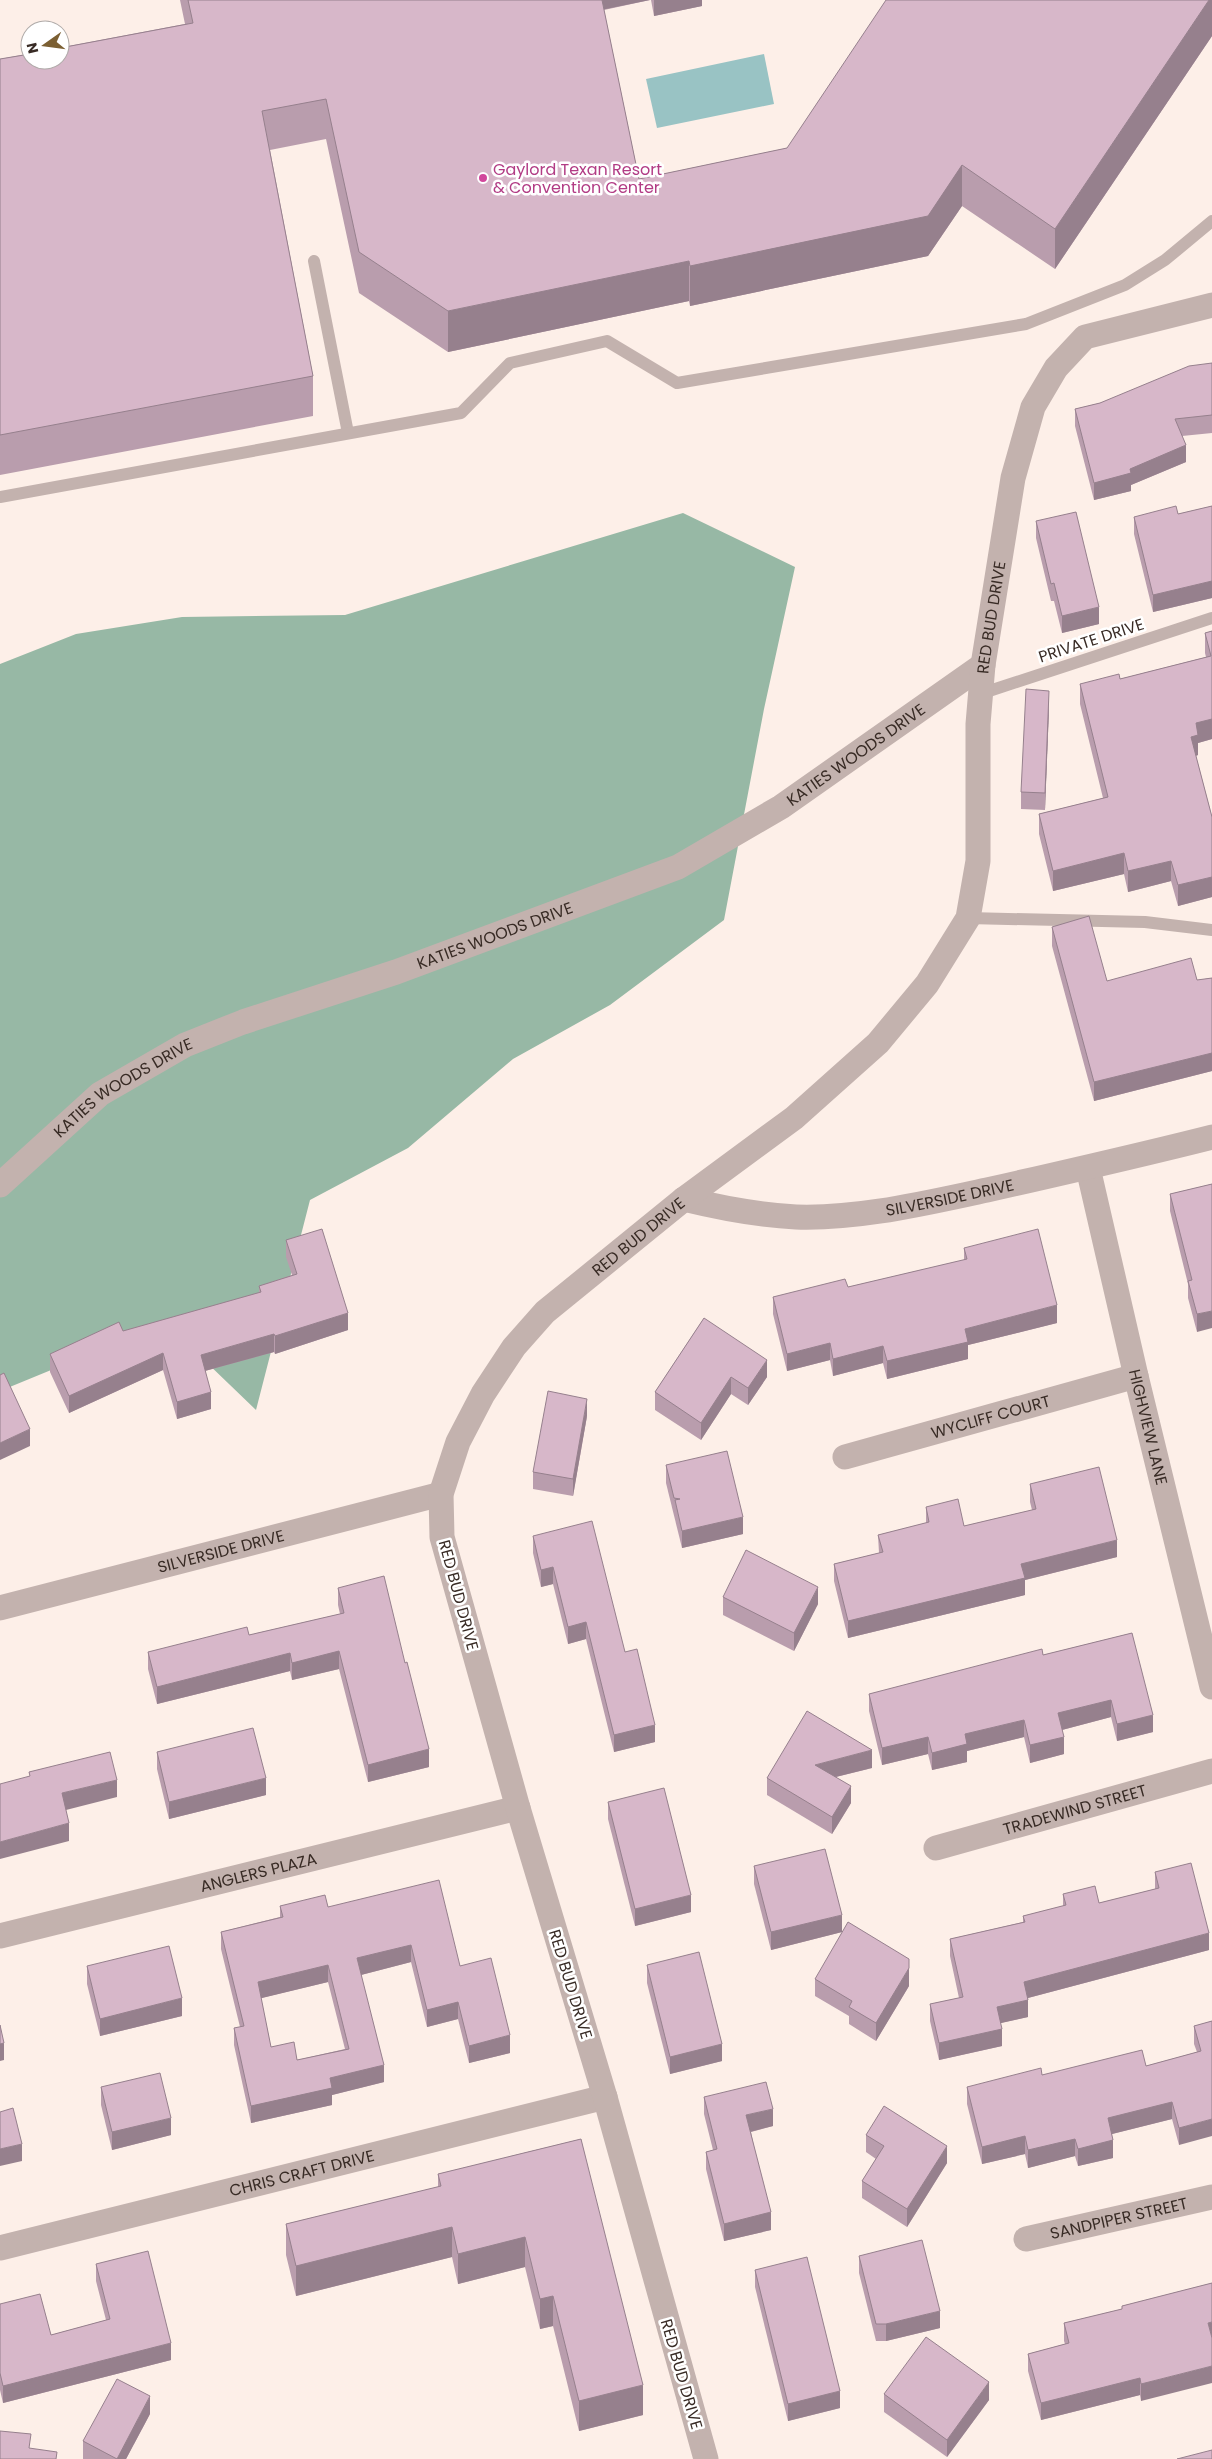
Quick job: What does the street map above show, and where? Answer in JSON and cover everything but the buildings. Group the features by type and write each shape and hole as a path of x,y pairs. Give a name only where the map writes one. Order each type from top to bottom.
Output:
{"street":[{"name":"RED BUD DRIVE","path":"706,2459 605,2097 518,1808 442,1537 441,1494 458,1442 483,1394 514,1347 545,1312 684,1199 794,1118 878,1043 927,984 968,918 978,861 978,724 983,665 1013,478 1033,407 1056,368 1085,337 1212,305"},
{"name":"KATIES WOODS DRIVE","path":"0,1185 100,1094 185,1046 243,1022 406,968 678,868 781,807 983,665"},
{"name":"SILVERSIDE DRIVE","path":"684,1199 743,1212 797,1217 854,1214 942,1200 1088,1168 1212,1137"},
{"name":"HIGHVIEW LANE","path":"1088,1168 1136,1376 1212,1686"},
{"name":"WYCLIFF COURT","path":"845,1457 1136,1376"},
{"name":"SILVERSIDE DRIVE","path":"0,1608 441,1494"},
{"name":"TRADEWIND STREET","path":"936,1848 1212,1771"},
{"name":"ANGLERS PLAZA","path":"0,1936 518,1808"},
{"name":"CHRIS CRAFT DRIVE","path":"0,2248 605,2097"},
{"name":"SANDPIPER STREET","path":"1026,2239 1212,2197"}],"lane":[{"path":"0,497 461,413 510,363 607,341 677,383 1026,324 1125,285 1165,260 1212,221"},
{"path":"314,261 348,433"},
{"name":"PRIVATE DRIVE","path":"980,694 1212,618"},
{"path":"968,918 1145,922 1212,930"}],"green space":[{"path":"683,513 795,567 764,709 724,920 610,1005 513,1059 408,1148 310,1200 256,1410 203,1359 112,1345 0,1391 0,664 76,634 182,617 345,615"}],"water":[{"path":"764,54 774,104 657,128 646,79"}],"place":[{"name":"Gaylord Texan Resort & Convention Center","path":"483,178"}]}
